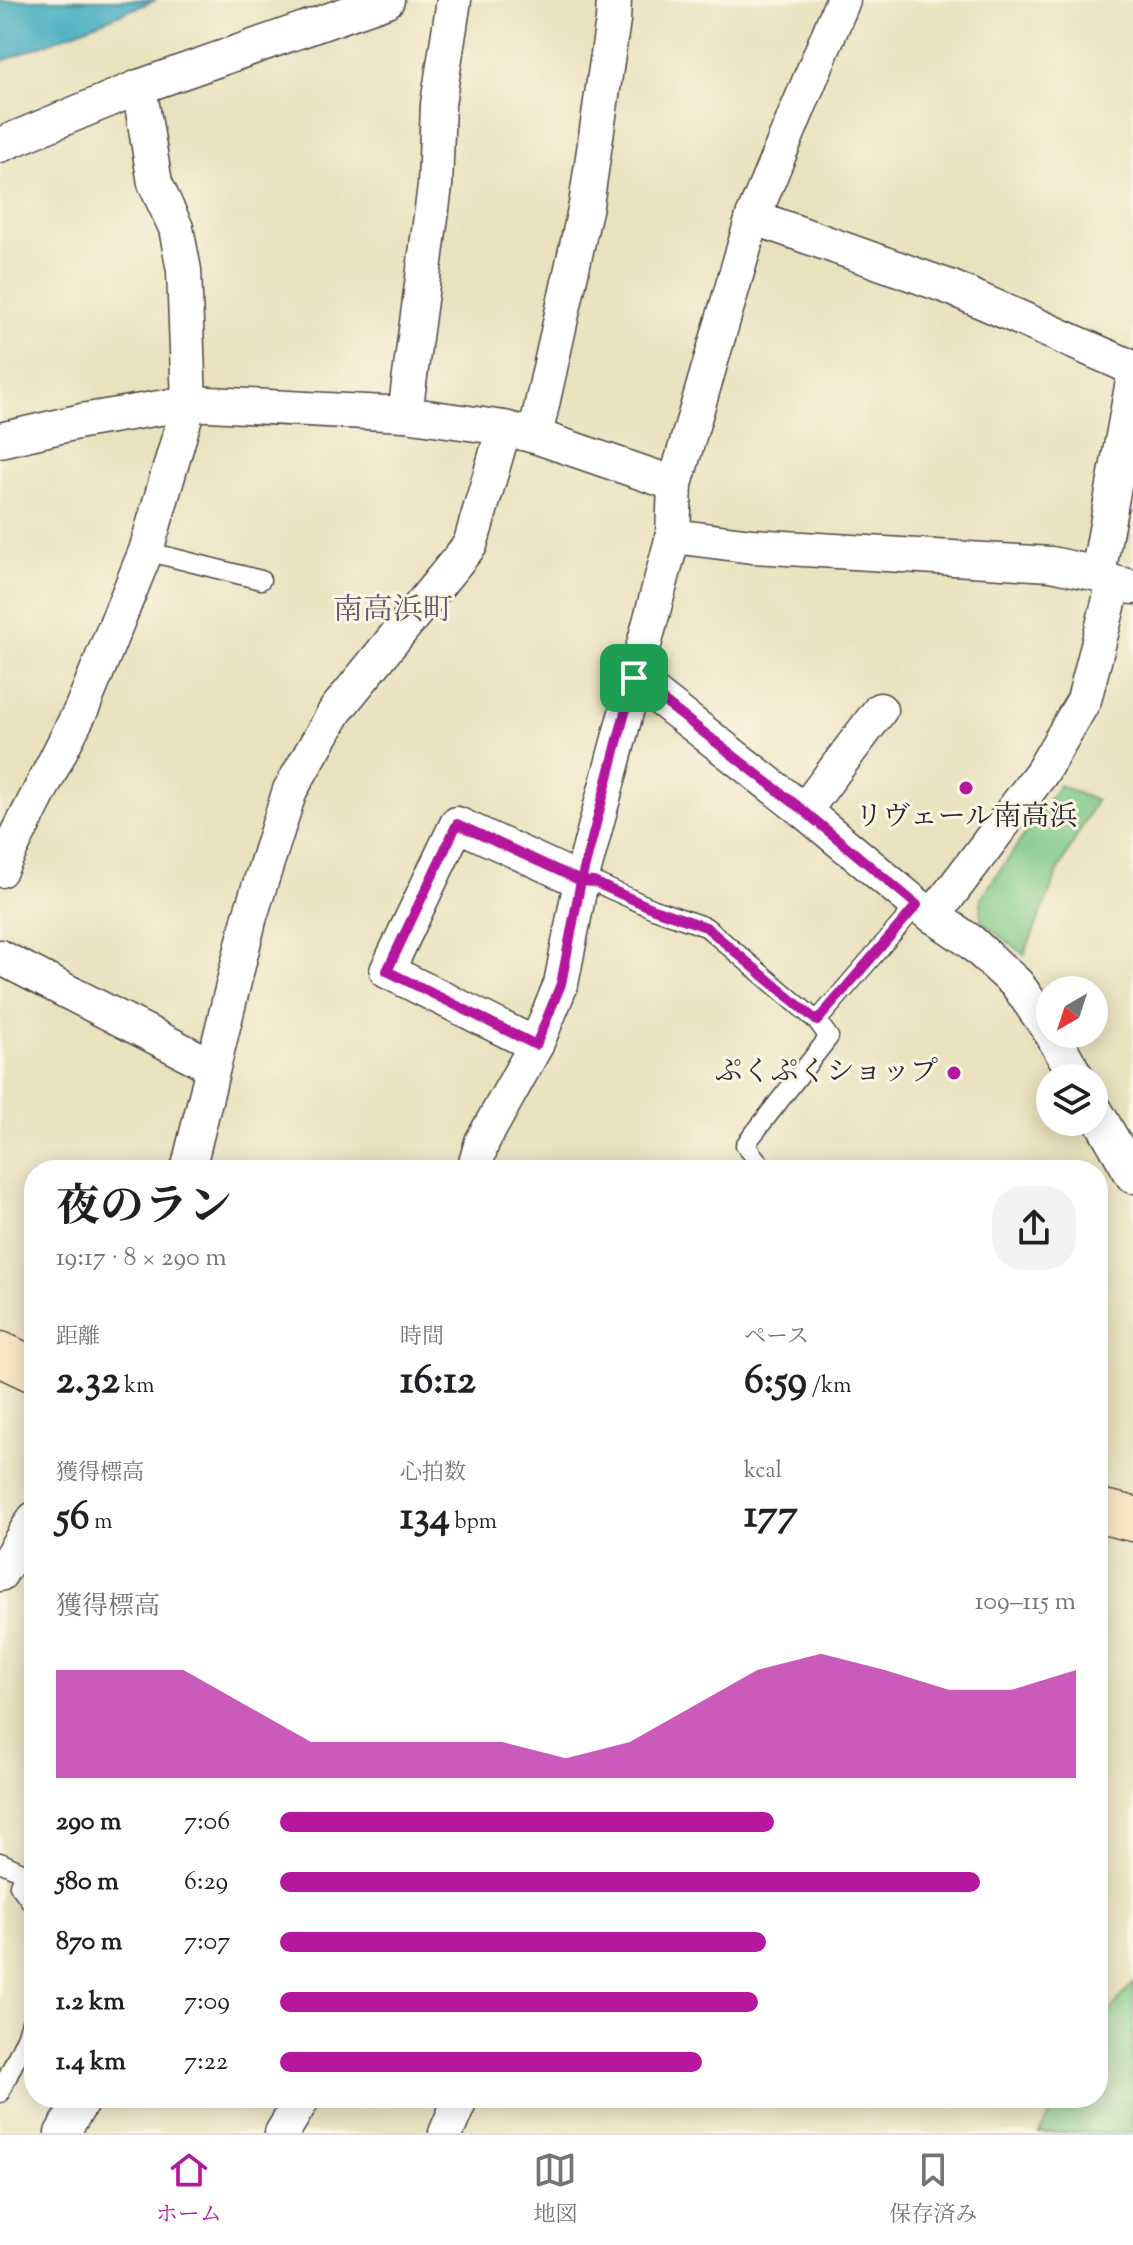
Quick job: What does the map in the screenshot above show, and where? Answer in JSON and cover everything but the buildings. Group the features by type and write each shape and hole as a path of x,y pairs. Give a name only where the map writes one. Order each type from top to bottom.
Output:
{"street":[{"path":"0,145 139,87 387,0"},
{"path":"405,414 435,186 438,104 454,0"},
{"path":"190,1160 250,916 290,790 336,710 470,545 520,432 586,205 614,0"},
{"path":"477,1160 482,1142 536,1045 561,984 581,881 673,536 675,484 753,217 843,0"},
{"path":"0,870 82,708 146,551 189,403 184,270 176,228 155,183 139,87"},
{"path":"753,217 952,288 1133,368"},
{"path":"925,910 1042,772 1084,700 1115,581 1133,381"},
{"path":"0,440 82,421 189,403 405,414 520,432 675,484"},
{"path":"673,536 752,546 1051,564 1115,581"},
{"path":"634,678 925,910 970,941 1017,984 1036,1011"},
{"path":"804,811 880,710"},
{"path":"536,1045 387,971 457,824 581,881"},
{"path":"0,957 212,1066"},
{"path":"1108,1132 1133,1176"},
{"path":"0,1354 24,1365"},
{"path":"1108,1513 1133,1519"},
{"path":"0,1574 24,1535"},
{"path":"65,2132 78,2108"},
{"path":"282,2133 297,2108"},
{"path":"446,2133 457,2108"}],"lane":[{"path":"146,551 261,580"},
{"path":"581,881 594,882 654,909 706,927 817,1021 829,1037 745,1145 757,1160"},
{"path":"817,1021 925,910"},
{"path":"0,1862 24,1864"},
{"path":"0,2093 24,2041"}],"green space":[{"path":"1059,785 1096,801 1060,867 1024,955 981,921 981,898"},
{"path":"1133,1983 1133,2130 1131,2133 1039,2133 1053,2108 1108,2108 1108,2014"}],"water":[{"path":"0,0 156,0 0,62"}],"place":[{"name":"リヴェール南高浜","path":"966,788"},
{"name":"ぷくぷくショップ","path":"954,1073"}],"district":[{"name":"南高浜町","path":"393,611"}],"route":[{"path":"634,678 581,881 457,824 387,971 536,1045 561,984 581,881 594,882 654,909 706,927 817,1021 917,905 804,811 634,678"}]}
